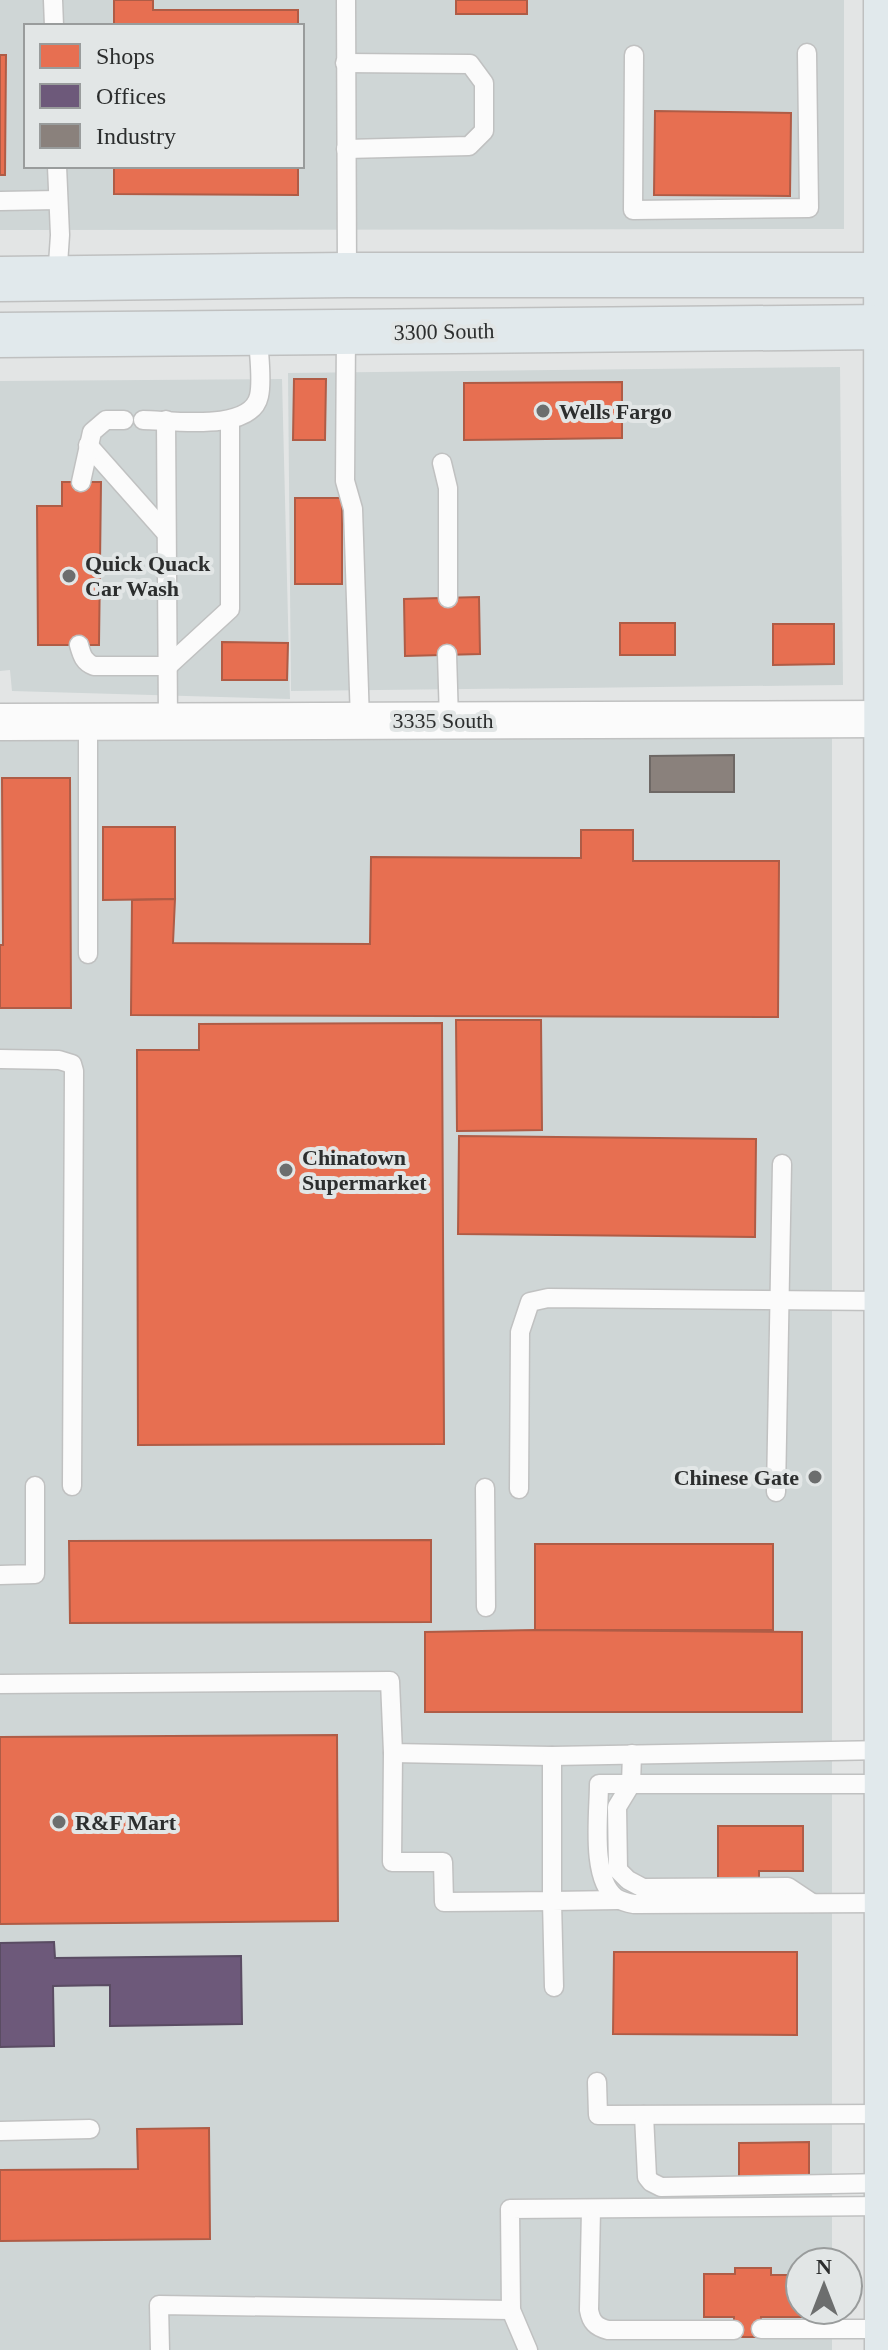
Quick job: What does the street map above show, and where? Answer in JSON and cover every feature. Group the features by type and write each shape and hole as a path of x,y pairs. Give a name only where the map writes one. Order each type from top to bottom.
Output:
{"main road":[{"path":"886,0 887,2350"},
{"path":"0,279 347,275 888,275"},
{"name":"3300 South","path":"0,335 888,327"}],"street":[{"name":"3335 South","path":"0,722 886,719"}],"lane":[{"path":"53,0 54,24"},
{"path":"346,0 347,275"},
{"path":"634,55 633,210 809,208 807,53"},
{"path":"345,63 470,64 484,83 484,131 469,146 346,149"},
{"path":"57,168 57,279"},
{"path":"0,201 58,200"},
{"path":"346,332 345,481 353,509 360,721"},
{"path":"81,482 92,432 106,420 230,421 248,413 259,398 258,333"},
{"path":"166,420 168,721"},
{"path":"79,645 81,656 94,666 168,666 230,609 230,421"},
{"path":"88,445 166,533"},
{"path":"442,463 448,488 448,598"},
{"path":"447,654 449,720"},
{"path":"88,721 88,954"},
{"path":"0,1059 59,1060 72,1064 74,1071 72,1486"},
{"path":"776,1492 782,1164"},
{"path":"519,1489 520,1332 530,1302 548,1298 886,1301"},
{"path":"0,1575 35,1574 35,1486"},
{"path":"485,1488 486,1607"},
{"path":"0,1684 390,1681 392,1862 443,1862 444,1902 886,1903"},
{"path":"393,1753 632,1754 886,1767"},
{"path":"632,1754 631,1784 617,1807 618,1870 628,1880 643,1888 788,1887 812,1903"},
{"path":"552,1756 554,1987"},
{"path":"618,1900 601,1875 599,1784 886,1767"},
{"path":"597,2082 598,2115 887,2114"},
{"path":"644,2115 647,2177 661,2187 887,2183"},
{"path":"0,2131 90,2129"},
{"path":"528,2350 511,2310 510,2209 887,2206"},
{"path":"591,2209 589,2310 591,2319 599,2327 608,2330 734,2330"},
{"path":"160,2350 159,2305 511,2310"},
{"path":"761,2329 888,2329"}],"shaded area":[{"path":"0,0 844,0 844,229 0,230"},
{"path":"840,367 843,685 291,691 288,373"},
{"path":"282,379 290,699 12,691 10,670 0,671 0,381"},
{"path":"0,735 832,738 832,2246 784,2246 784,2326 832,2326 832,2350 0,2350"}],"building: Shops":[{"path":"114,0 153,0 153,10 298,10 298,24 114,24"},
{"path":"456,0 527,0 527,14 456,14"},
{"path":"0,55 6,55 5,175 0,175"},
{"path":"655,111 791,113 790,196 654,195"},
{"path":"114,168 298,168 298,195 114,194"},
{"path":"294,379 326,379 325,440 293,440"},
{"name":"Wells Fargo","path":"622,382 622,438 464,440 464,383"},
{"name":"Quick Quack Car Wash","path":"62,482 101,482 99,645 38,645 37,506 62,506"},
{"path":"295,498 342,498 342,584 295,584"},
{"path":"479,597 480,654 405,656 404,599"},
{"path":"620,623 675,623 675,655 620,655"},
{"path":"773,624 834,624 834,664 773,665"},
{"path":"222,642 288,643 287,680 222,680"},
{"path":"2,778 70,778 71,1008 0,1008 0,945 3,945"},
{"path":"103,827 175,827 175,899 103,900"},
{"path":"581,830 633,830 633,861 779,861 778,1017 131,1015 132,900 175,899 173,943 370,944 371,857 581,858"},
{"path":"456,1020 541,1020 542,1130 457,1131"},
{"path":"442,1023 444,1444 138,1445 137,1050 199,1050 199,1024"},
{"path":"459,1136 756,1139 755,1237 458,1234"},
{"path":"431,1540 431,1622 70,1623 69,1541"},
{"path":"535,1544 773,1544 773,1630 535,1630"},
{"path":"425,1632 802,1632 802,1712 425,1712"},
{"path":"337,1735 338,1921 0,1924 0,1737"},
{"path":"718,1826 803,1826 803,1871 759,1871 759,1878 718,1878"},
{"path":"614,1952 797,1952 797,2035 613,2034"},
{"path":"209,2128 210,2239 0,2241 0,2170 138,2169 137,2129"},
{"path":"809,2142 809,2177 739,2178 739,2143"},
{"path":"735,2268 771,2268 771,2275 784,2275 784,2317 761,2317 761,2337 734,2337 734,2317 704,2317 704,2274 735,2274"}],"building: Offices":[{"path":"54,1942 55,1958 241,1956 242,2024 110,2026 110,1985 53,1986 54,2046 0,2047 0,1943"}],"building: Industry":[{"path":"734,755 734,792 650,792 650,756"}],"place":[{"name":"Wells Fargo","path":"543,411"},
{"name":"Quick Quack Car Wash","path":"69,576"},
{"name":"Chinatown Supermarket","path":"286,1170"},
{"name":"Chinese Gate","path":"815,1477"},
{"name":"R&F Mart","path":"59,1822"}]}
